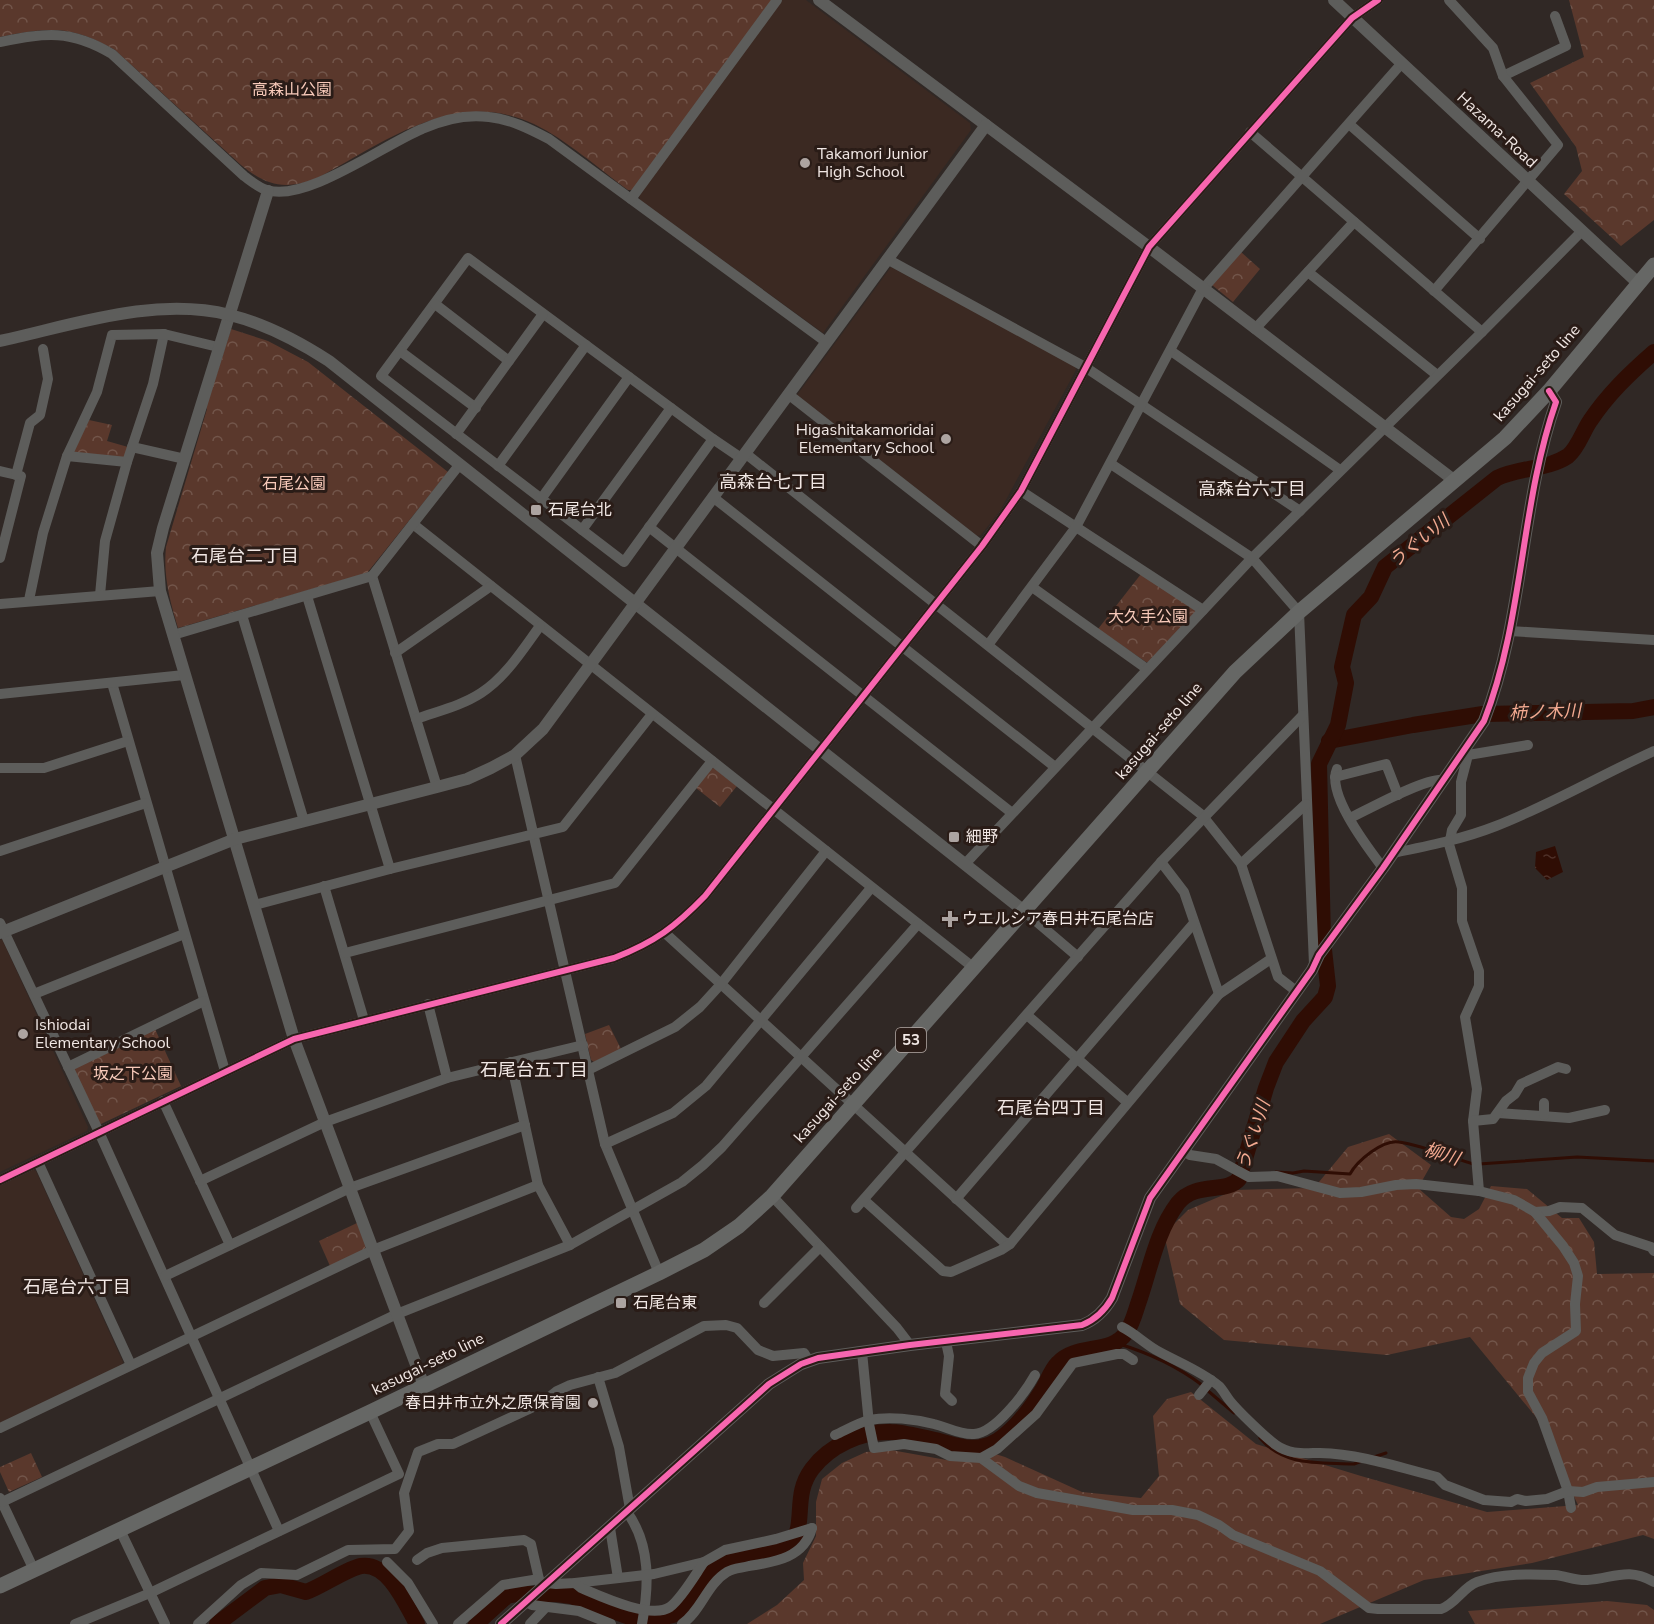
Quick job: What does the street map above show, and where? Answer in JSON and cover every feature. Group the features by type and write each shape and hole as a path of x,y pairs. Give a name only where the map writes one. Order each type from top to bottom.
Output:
{"main road":[{"name":"kasugai-seto line","path":"0,1586 659,1273 704,1250 739,1226 772,1196 854,1105 1235,672 1299,612 1505,438 1549,391 1654,265"}],"street":[{"path":"631,199 777,0"},
{"path":"819,0 1149,247 1202,290 1455,481"},
{"name":"Hazama-Road","path":"1334,0 1638,284"},
{"path":"0,1180 294,1039 614,958 635,950 665,933 705,896 982,546 1021,491 1149,247 1352,18 1378,0"},
{"path":"1434,291 1558,146 1503,76 1493,48 1449,0"},
{"path":"1503,76 1566,46 1555,16"},
{"path":"0,42 35,35 57,34 81,38 95,44 112,54 244,176 268,191 293,191 318,183 422,129 465,117 490,117 522,125 549,139 826,342"},
{"path":"988,645 1076,527 1202,290 1402,63"},
{"path":"1349,124 1480,239"},
{"path":"279,1531 99,1132 1,929 235,839 437,788 466,779 515,755 543,729 591,665 986,125"},
{"path":"1250,132 1482,332"},
{"path":"268,191 163,528 158,553 160,591 294,1039 424,1386"},
{"path":"1255,329 1354,222"},
{"path":"965,864 1252,558 1582,231"},
{"path":"713,439 624,562 381,376 468,258 713,439 743,456 936,604 1204,818 1241,864 1278,977 1296,991"},
{"path":"887,259 1085,367 1300,511"},
{"path":"1308,272 1437,375"},
{"path":"435,304 509,361"},
{"path":"0,341 128,313 169,310 229,314 266,326 295,339 329,361 460,464 1024,911 1078,957"},
{"path":"456,434 543,314"},
{"path":"29,600 44,533 67,456 97,392 112,335 164,334 218,347"},
{"path":"100,595 105,541 127,462 153,384 164,334"},
{"path":"498,466 586,345"},
{"path":"15,475 30,423 40,415 48,379 43,349"},
{"path":"400,351 476,408"},
{"path":"1171,351 1340,470"},
{"path":"541,499 629,377"},
{"path":"501,1624 526,1602 542,1583 610,1528 769,1384 787,1371 809,1361 862,1352 1082,1325 1095,1318 1112,1298 1150,1198 1312,970 1319,955 1444,780 1466,754 1484,722 1510,631 1537,476 1547,428 1556,402 1549,391"},
{"path":"788,394 982,546"},
{"path":"582,530 671,408"},
{"path":"132,447 185,459"},
{"path":"67,456 127,462"},
{"path":"173,635 372,576 460,464"},
{"path":"1111,464 1252,558 1299,612 1306,804 1319,955"},
{"path":"0,471 21,476 0,558"},
{"path":"1021,491 1203,610"},
{"path":"714,498 1055,767"},
{"path":"413,524 974,969"},
{"path":"650,527 1012,813"},
{"path":"372,576 437,788"},
{"path":"395,653 491,586"},
{"path":"1032,587 1147,669"},
{"path":"0,603 160,591"},
{"path":"307,596 390,869"},
{"path":"242,615 304,821"},
{"path":"416,718 459,705 482,693 503,675 540,626"},
{"path":"1510,631 1654,640"},
{"path":"0,694 184,675"},
{"path":"112,683 225,1071"},
{"path":"255,905 562,827 652,714"},
{"path":"1271,958 1219,994 1010,1244 1000,1250 951,1272 943,1271 860,1204 1161,862 1303,715"},
{"path":"0,768 44,768 128,741"},
{"path":"1466,754 1528,745"},
{"path":"1393,853 1449,841 1493,827 1534,810 1654,751"},
{"path":"1466,754 1461,782 1461,815 1452,830 1449,841 1462,888 1462,921 1479,971 1479,986 1464,1017 1477,1089 1473,1121 1479,1191"},
{"path":"515,755 605,1144 659,1273"},
{"path":"345,953 615,883 712,761"},
{"path":"1383,868 1340,801 1336,773 1386,764 1398,795"},
{"path":"1350,818 1439,778 1444,780"},
{"path":"0,851 146,802"},
{"path":"1241,864 1306,804"},
{"path":"588,1070 675,1027 700,1007 721,984 826,851"},
{"path":"1161,862 1184,892 1219,994"},
{"path":"324,886 364,1020"},
{"path":"605,1144 673,1113 706,1086 871,888"},
{"path":"956,1199 1194,923"},
{"path":"34,1570 1,1500 397,1314 570,1245 682,1182 722,1147 918,924"},
{"path":"665,933 956,1199 1004,1242 1010,1244"},
{"path":"34,994 184,934"},
{"path":"68,1067 204,1001"},
{"path":"428,1004 447,1078"},
{"path":"1027,1015 1127,1102"},
{"path":"200,1181 325,1122 447,1078 583,1045"},
{"path":"511,1062 538,1185 570,1245"},
{"path":"1473,1121 1493,1119 1521,1084 1558,1067 1566,1069"},
{"path":"163,1101 230,1245"},
{"path":"1544,1103 1544,1115"},
{"path":"1498,1113 1569,1118 1605,1110"},
{"path":"165,1276 350,1188 525,1125"},
{"path":"1184,1151 1190,1155 1216,1159 1249,1177 1277,1176 1340,1193 1416,1184 1479,1191 1514,1200 1535,1212 1563,1246 1574,1263 1578,1276 1575,1304 1576,1330 1542,1353 1534,1363 1528,1378 1528,1392 1542,1418 1569,1491 1571,1508"},
{"path":"38,1162 131,1365"},
{"path":"0,1428 373,1250 538,1185"},
{"path":"772,1196 897,1328 910,1345"},
{"path":"1535,1212 1550,1211 1560,1207 1582,1208 1615,1235 1651,1247 1654,1251"},
{"path":"764,1303 820,1247"},
{"path":"198,1624 241,1585 261,1573 297,1575 348,1550 395,1549 409,1531 404,1492 418,1452 438,1444 453,1444 542,1403 557,1391 570,1385 615,1373 704,1326 726,1325 737,1328 758,1350 773,1356 804,1353 809,1361"},
{"path":"1122,1327 1134,1332 1144,1343 1157,1351 1188,1368 1197,1370 1211,1380 1221,1388 1230,1402 1276,1445 1293,1453 1346,1454 1437,1477 1445,1485 1484,1500 1511,1502 1517,1499 1526,1501 1547,1499 1569,1491 1583,1492 1597,1487 1654,1482"},
{"path":"946,1342 949,1356 945,1394 952,1401"},
{"path":"862,1352 874,1448 904,1444 936,1449 950,1456 981,1458 1019,1486 1037,1493 1133,1510 1172,1510 1198,1515 1220,1525 1233,1535 1320,1571 1362,1603 1378,1609 1441,1609 1451,1605 1474,1583 1504,1577 1556,1575 1586,1581 1616,1574 1633,1574 1654,1582"},
{"path":"981,1458 997,1449 1036,1414 1073,1364 1117,1353 1124,1354 1133,1360"},
{"path":"835,1435 869,1422 897,1419 931,1423 964,1434 976,1435 987,1430 1001,1418 1027,1390 1035,1375"},
{"path":"598,1377 619,1447 628,1511 641,1537 648,1575 646,1610 642,1624"},
{"path":"1199,1395 1211,1380"},
{"path":"75,1624 150,1593 399,1474 370,1412"},
{"path":"1001,1418 1017,1433"},
{"path":"610,1528 618,1578"},
{"path":"458,1624 503,1585 575,1583 648,1575 704,1562 725,1550 776,1539 812,1528 800,1549 789,1557 727,1572 716,1581 691,1618 682,1624"},
{"path":"120,1530 165,1624"},
{"path":"417,1560 427,1553 442,1548 524,1540 531,1544 542,1583"},
{"path":"387,1562 408,1583 433,1624"},
{"path":"575,1583 581,1588 633,1608 660,1610 669,1608 704,1562"},
{"path":"526,1602 532,1605 579,1611 612,1624"},
{"path":"530,1624 546,1607"}],"shaded area":[{"name":"Takamori Junior High School","path":"782,0 806,0 970,123 971,130 823,333 640,200 639,195"},
{"name":"Higashitakamoridai Elementary School","path":"891,267 1075,366 1076,370 1000,511 981,535 977,536 797,395"},
{"name":"Ishiodai Elementary School","path":"2,939 88,1127 87,1131 0,1172 0,940"},
{"path":"32,1169 36,1171 123,1362 122,1365 0,1423 0,1185"}],"green space":[{"name":"高森山公園","path":"0,0 772,0 633,190 628,190 571,146 534,124 505,114 476,112 448,116 420,124 316,179 285,185 268,182 241,165 115,50 85,36 59,30 32,31 0,37"},
{"path":"1569,0 1654,0 1654,220 1621,246 1564,194 1582,171 1576,147 1530,83 1584,57"},
{"path":"1241,252 1260,269 1233,302 1212,285"},
{"name":"石尾公園","path":"231,329 268,341 308,362 448,472 367,573 178,628 166,578 166,547"},
{"path":"89,420 112,425 107,441 128,447 124,459 73,453"},
{"name":"大久手公園","path":"1141,574 1195,609 1195,613 1149,662 1098,629"},
{"path":"714,768 737,786 720,807 696,788 710,769"},
{"path":"609,1025 621,1049 594,1062 591,1060 585,1034"},
{"name":"坂之下公園","path":"155,1029 181,1086 101,1124 74,1071 76,1066"},
{"path":"1389,1134 1431,1165 1418,1188 1451,1217 1464,1219 1479,1209 1491,1186 1527,1189 1562,1218 1579,1218 1594,1242 1597,1274 1654,1273 1654,1539 1643,1535 1532,1563 1424,1580 1320,1624 747,1624 777,1605 804,1580 803,1563 816,1536 816,1502 822,1479 842,1463 866,1452 891,1450 952,1461 989,1452 1082,1492 1141,1498 1159,1476 1153,1416 1167,1399 1191,1392 1256,1444 1361,1476 1487,1512 1578,1505 1536,1417 1470,1337 1387,1355 1224,1340 1180,1304 1164,1234 1188,1210 1235,1190 1314,1188 1348,1147"},
{"path":"357,1223 366,1246 364,1250 330,1266 319,1241"},
{"path":"31,1453 42,1477 9,1492 0,1467"},
{"path":"1607,1601 1647,1605 1654,1610 1654,1624 1475,1624 1468,1611"}],"water":[{"path":"1555,846 1563,872 1547,880 1535,868 1536,852"}],"waterway":[{"name":"うぐい川","path":"476,1624 507,1596 517,1594 571,1596 638,1620 651,1620 673,1615 688,1603 706,1576 724,1562 791,1546 796,1537 806,1479 819,1460 837,1446 858,1437 880,1432 900,1433 972,1448 988,1445 1004,1436 1023,1417 1054,1368 1065,1357 1120,1340 1133,1319 1159,1239 1170,1214 1185,1196 1193,1192 1227,1186 1239,1179 1276,1062 1303,1021 1325,997 1328,986 1323,941 1319,764 1338,725 1346,683 1342,667 1354,615 1371,597 1385,567 1497,478 1551,464 1568,456 1575,449 1590,421 1604,402 1654,352"},
{"name":"柿ノ木川","path":"1329,741 1483,714 1633,711 1654,707"},
{"name":"柳川","path":"1276,1172 1350,1174 1358,1163 1371,1152 1393,1142 1416,1146 1473,1164"},
{"name":"柳川","path":"1479,1164 1577,1157 1654,1161"},
{"path":"1116,1343 1161,1360 1202,1385"},
{"path":"1207,1390 1234,1413"},
{"path":"1260,1438 1280,1454 1303,1461 1354,1464 1362,1461"},
{"path":"1374,1457 1386,1453"},
{"name":"うぐい川","path":"217,1624 265,1588 281,1585 306,1592 361,1566 371,1567 388,1578 402,1596 417,1624"}],"cycle path":[{"path":"0,1180 294,1039 614,958 653,940 684,917 705,896 982,546 1021,491 1149,247 1352,18 1378,0"},
{"path":"501,1624 769,1384 801,1364 818,1358 910,1345 1082,1325 1103,1310 1112,1298 1150,1198 1312,970 1319,955 1383,868 1484,721 1507,643 1535,481 1556,402 1549,391"}],"place":[{"name":"Takamori Junior High School","path":"805,163"},
{"name":"Higashitakamoridai Elementary School","path":"946,439"},
{"name":"石尾台北","path":"536,510"},
{"name":"細野","path":"954,837"},
{"name":"ウエルシア春日井石尾台店","path":"950,919"},
{"name":"Ishiodai Elementary School","path":"23,1034"},
{"name":"石尾台東","path":"621,1303"},
{"name":"春日井市立外之原保育園","path":"593,1403"}],"district":[{"name":"高森台七丁目","path":"773,482"},
{"name":"高森台六丁目","path":"1252,489"},
{"name":"石尾台二丁目","path":"245,556"},
{"name":"石尾台五丁目","path":"534,1070"},
{"name":"石尾台四丁目","path":"1051,1108"},
{"name":"石尾台六丁目","path":"77,1287"}]}
